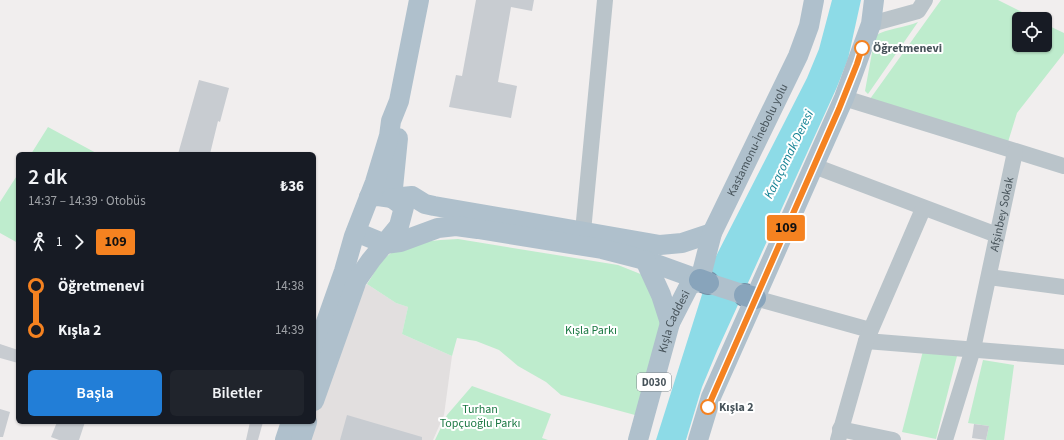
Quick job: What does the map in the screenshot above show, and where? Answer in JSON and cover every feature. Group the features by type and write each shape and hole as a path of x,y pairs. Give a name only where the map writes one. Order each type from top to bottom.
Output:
{"main road":[{"path":"316,350 369,197 399,101 419,0"},
{"name":"Kastamonu-İnebolu yolu","path":"704,281 712,233 798,56 809,26 814,0"},
{"path":"698,440 711,396 750,297 814,166 844,98 871,24 874,0"},
{"path":"392,198 399,129 399,101"},
{"path":"369,197 378,196 392,198 412,196 425,204 582,238 750,297"},
{"path":"316,395 357,280 371,260 399,226 404,207 392,198"},
{"path":"356,232 385,244 400,242 438,228 456,226 660,245 682,243 712,233"},
{"path":"645,260 661,295 670,324"},
{"name":"Kışla Caddesi","path":"638,440 670,324 689,286 704,281"},
{"path":"285,440 290,424"},
{"path":"301,440 306,424"}],"street":[{"path":"582,238 605,0"},
{"path":"871,24 918,11 925,0"},
{"path":"844,98 1064,166"},
{"name":"Afşinbey Sokak","path":"945,440 973,348 1015,152"},
{"path":"814,166 923,209 997,235"},
{"path":"893,440 839,434 868,336 923,209"},
{"path":"989,277 1064,287"},
{"path":"750,297 868,336 1064,357"}],"shaded area":[{"path":"367,284 396,303 408,307 402,334 452,356 444,415 433,440 306,440 311,424 316,424 316,410 333,360 357,299"}],"green space":[{"path":"941,0 998,0 1022,12 1012,12 1012,52 1052,52 1052,27 1064,33 1064,53 1017,113 1008,142 870,99"},
{"path":"918,22 868,94 865,91 875,36 885,31"},
{"path":"48,127 94,152 32,152"},
{"path":"16,177 16,242 0,233 0,202"},
{"name":"Kışla Parkı","path":"458,239 618,265 643,275 663,320 635,415 561,395 546,382 518,366 499,350 476,341 457,338 452,356 402,334 408,307 396,303 367,284 382,261 397,250 428,241"},
{"path":"923,351 957,356 936,439 902,432"},
{"path":"983,360 1014,365 1004,440 986,440 989,426 968,423"},
{"name":"Turhan Topçuoğlu Parkı","path":"472,386 551,414 542,438 548,440 435,440 447,415"}],"water":[{"name":"Karaçomak Deresi","path":"832,0 861,0 848,59 837,87 717,351 702,387 686,440 656,440 711,266 807,78 819,49"}],"building":[{"path":"476,0 534,0 532,11 511,7 498,82 517,86 511,118 449,107 456,75 462,76"},
{"path":"199,80 229,88 220,122 218,121 210,152 179,152"},
{"path":"0,344 16,349 16,362 0,358"},
{"path":"0,409 10,412 3,437 0,437"},
{"path":"347,415 422,437 422,440 340,440"},
{"path":"56,424 84,424 79,440 59,440 51,437"},
{"path":"250,424 262,424 258,440 246,440"},
{"path":"974,424 989,426 986,440 972,438"}],"bus line":[{"name":"109","path":"708,407 711,396 839,109 862,48"}],"place":[{"name":"Öğretmenevi","path":"862,48"},
{"name":"Kışla 2","path":"708,407"}]}
